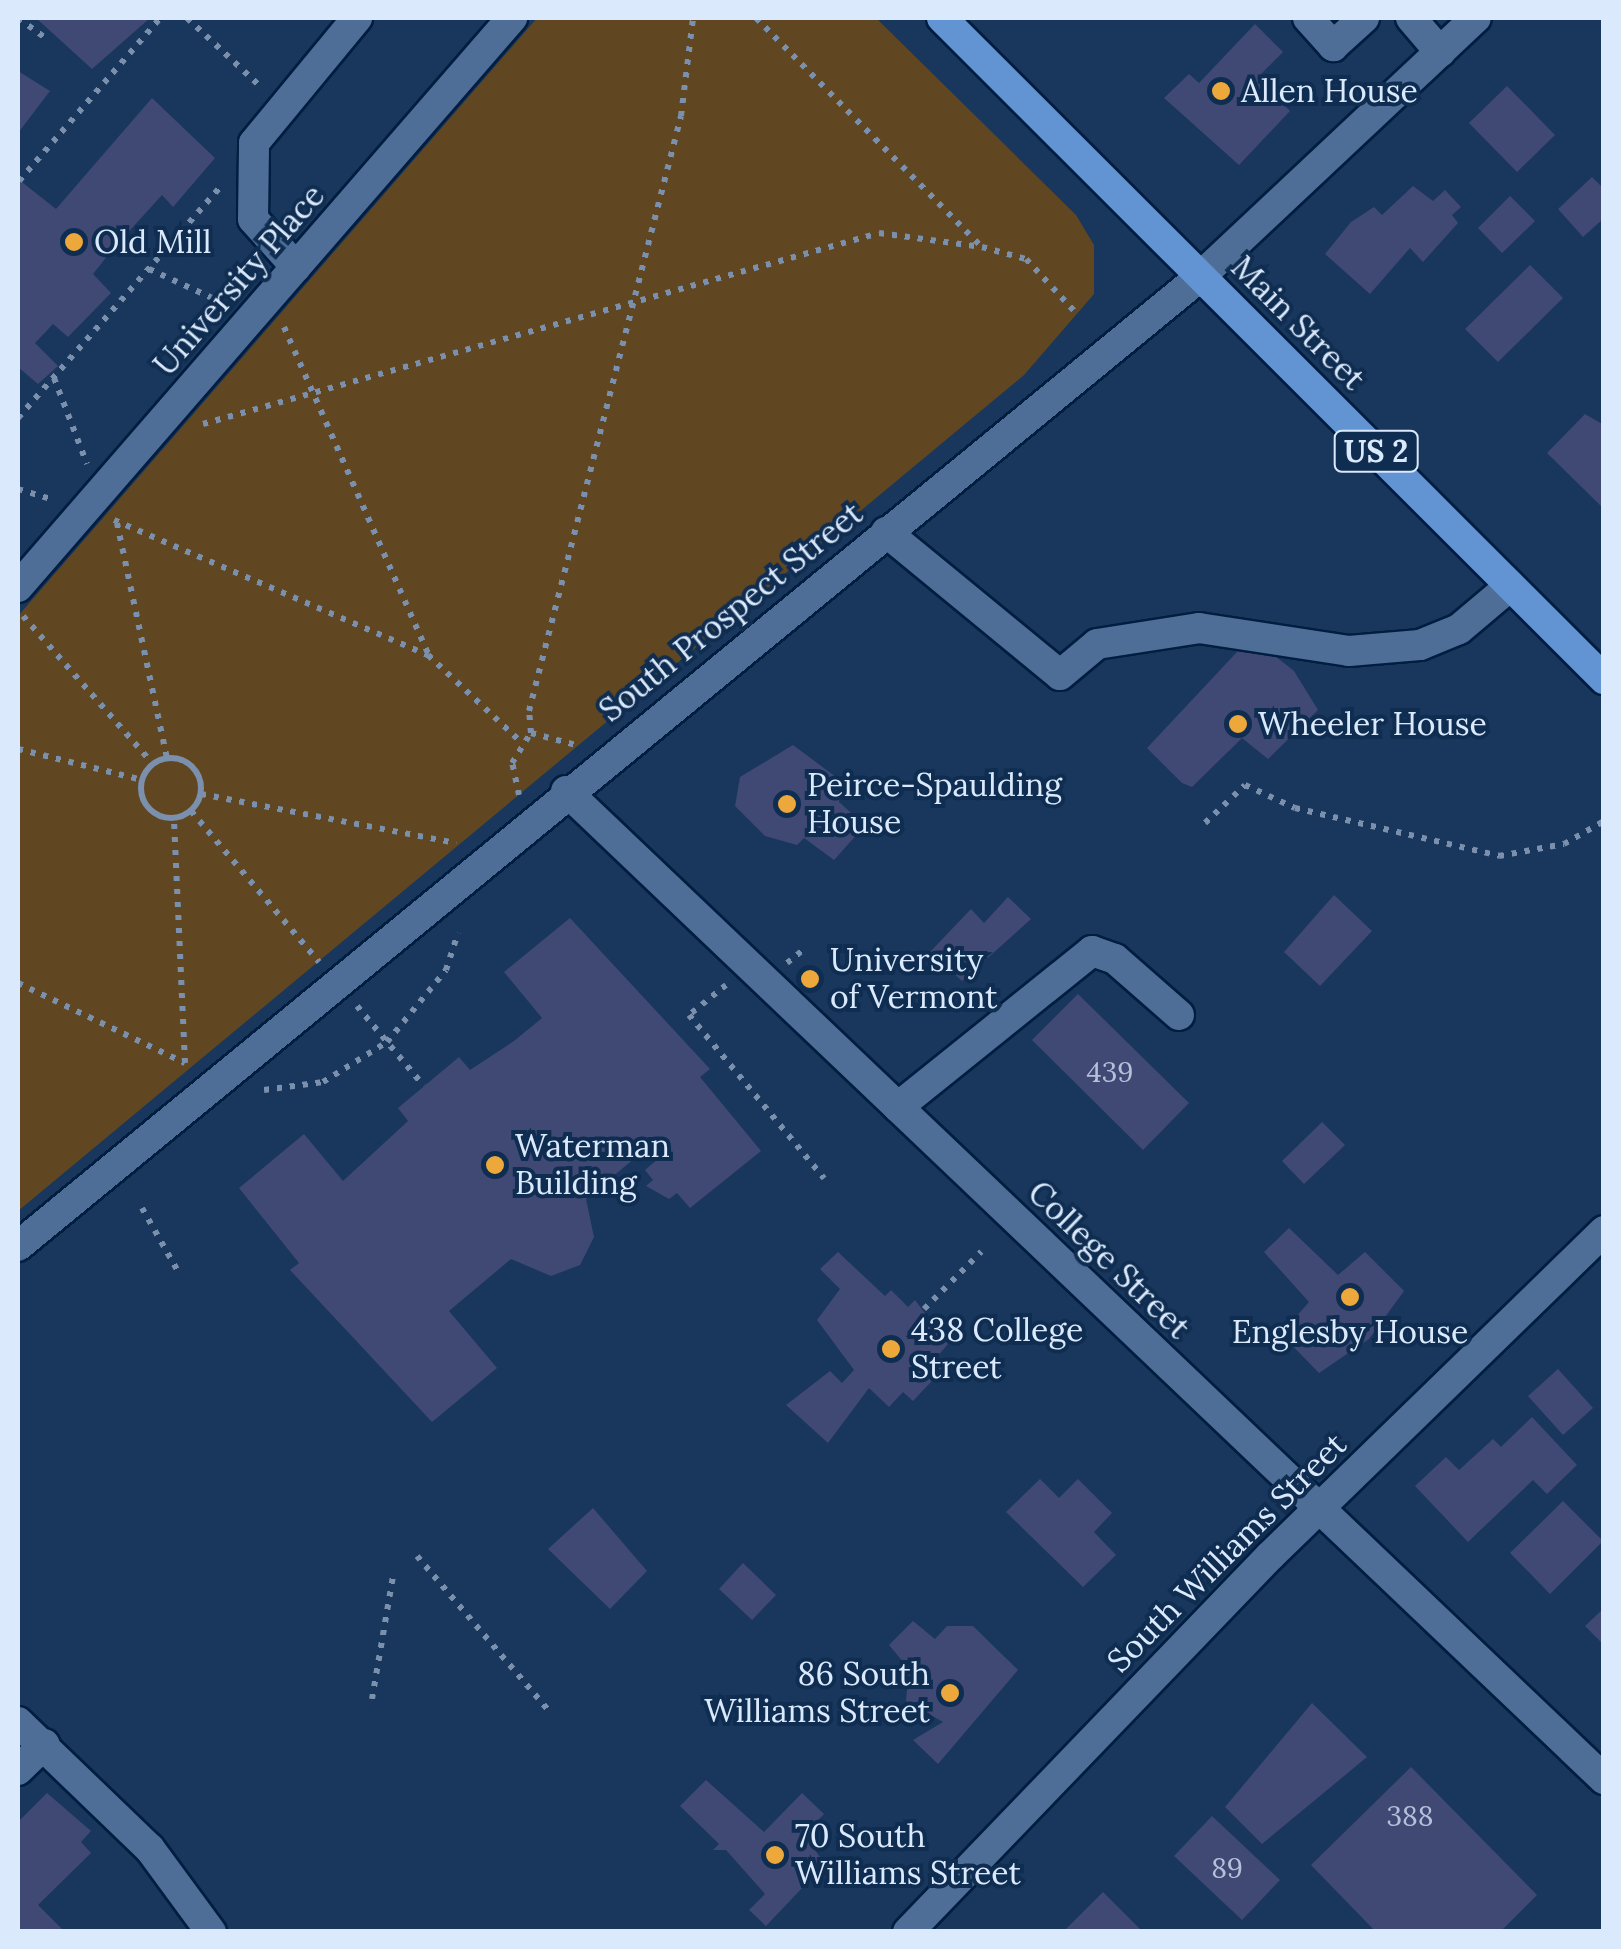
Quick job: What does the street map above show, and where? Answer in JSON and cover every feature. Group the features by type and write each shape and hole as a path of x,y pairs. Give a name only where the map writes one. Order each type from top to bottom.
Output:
{"main road":[{"name":"Main Street","path":"942,18 1604,679"}],"street":[{"path":"296,266 258,230 250,204 254,143 357,18"},
{"path":"1308,18 1333,46 1364,18"},
{"path":"1411,18 1440,52"},
{"name":"South Prospect Street","path":"18,1246 334,980 1201,276 1476,18"},
{"name":"University Place","path":"20,601 498,22"},
{"path":"886,532 1060,675 1098,644 1199,628 1349,651 1420,645 1459,630 1510,586"},
{"name":"College Street","path":"566,791 1604,1779"},
{"path":"898,1107 1092,951 1115,959 1179,1015"},
{"name":"South Williams Street","path":"908,1932 1319,1508 1604,1231"},
{"path":"18,1722 150,1849 211,1932"},
{"path":"18,1770 45,1744"}],"path":[{"path":"18,18 44,38"},
{"path":"19,180 160,18"},
{"path":"187,18 283,107"},
{"path":"531,733 529,711 680,116 692,18"},
{"path":"756,18 982,246"},
{"path":"18,418 228,178"},
{"path":"202,424 879,232 982,246 1026,259 1078,315"},
{"path":"149,269 212,298"},
{"path":"278,314 428,655"},
{"path":"54,377 91,472"},
{"path":"18,489 65,503"},
{"path":"110,508 167,758"},
{"path":"102,516 428,655 521,742"},
{"path":"20,601 153,764"},
{"path":"518,795 512,763 521,742 531,733 549,730 576,745"},
{"path":"18,750 142,780"},
{"path":"167,758 193,768 201,794 191,811 174,818 148,807 142,780 153,764 167,758"},
{"path":"1205,824 1244,785 1295,808 1499,856 1564,844 1604,821"},
{"path":"201,794 456,843"},
{"path":"191,811 424,1086"},
{"path":"18,983 185,1064 174,818"},
{"path":"264,1090 323,1082 387,1042 436,986 458,932"},
{"path":"786,964 802,951"},
{"path":"727,984 689,1015 824,1178"},
{"path":"142,1208 179,1272"},
{"path":"924,1309 981,1252"},
{"path":"417,1556 547,1709"},
{"path":"372,1699 393,1576"}],"shaded area":[{"path":"537,18 876,18 1076,215 1094,245 1094,294 1024,375 18,1211 18,616"}],"building":[{"path":"36,18 150,18 92,69"},
{"name":"Allen House","path":"1255,24 1283,52 1257,78 1290,111 1239,165 1164,98 1189,74 1199,83"},
{"path":"18,71 50,91 18,133"},
{"path":"1507,86 1555,135 1517,172 1469,123"},
{"name":"Old Mill","path":"152,98 215,158 173,207 162,195 93,274 111,293 68,337 53,324 35,343 58,366 38,384 18,367 18,179 56,209"},
{"path":"1592,177 1604,189 1604,218 1583,237 1558,209"},
{"path":"1413,186 1433,201 1445,190 1461,207 1452,215 1458,223 1423,262 1410,248 1370,294 1325,254 1351,222 1374,207 1382,215"},
{"path":"1510,196 1535,221 1502,253 1478,228"},
{"path":"1530,265 1563,298 1498,362 1465,329"},
{"path":"1585,414 1604,425 1604,509 1547,453"},
{"name":"Wheeler House","path":"1251,637 1294,671 1318,710 1268,759 1242,738 1192,787 1182,783 1147,748"},
{"name":"Peirce-Spaulding House","path":"793,745 840,780 839,802 859,820 860,831 834,860 804,838 797,845 765,836 735,806 740,777"},
{"path":"1334,895 1372,931 1320,986 1284,952"},
{"path":"1008,897 1031,919 962,981 930,952 971,909 984,923"},
{"name":"Waterman Building","path":"570,918 710,1069 700,1077 761,1151 690,1208 677,1193 669,1199 646,1186 653,1180 645,1170 658,1159 648,1147 586,1199 594,1237 580,1265 551,1276 511,1259 449,1311 497,1368 432,1422 290,1270 299,1263 239,1188 304,1134 343,1181 408,1121 398,1108 459,1057 470,1070 542,1018 504,972"},
{"path":"1078,994 1189,1103 1143,1150 1032,1040"},
{"path":"1322,1122 1345,1145 1304,1184 1282,1161"},
{"name":"Englesby House","path":"1289,1228 1338,1275 1365,1252 1404,1291 1369,1339 1319,1373 1281,1334 1309,1302 1264,1252"},
{"name":"438 College Street","path":"838,1252 885,1296 891,1290 908,1307 915,1300 948,1344 935,1359 944,1368 913,1401 903,1392 889,1407 869,1388 828,1443 786,1405 830,1371 842,1383 854,1370 817,1320 840,1289 820,1269"},
{"path":"1558,1369 1593,1408 1563,1435 1528,1396"},
{"path":"1532,1417 1577,1465 1547,1494 1533,1480 1468,1542 1415,1486 1446,1457 1459,1470 1493,1439 1501,1447"},
{"path":"1040,1479 1059,1498 1078,1479 1112,1513 1094,1532 1116,1555 1083,1587 1006,1512"},
{"path":"1563,1501 1603,1541 1550,1594 1510,1553"},
{"path":"593,1508 647,1571 610,1609 548,1549"},
{"path":"743,1563 776,1595 752,1620 719,1589"},
{"path":"1604,1608 1604,1645 1585,1626"},
{"name":"86 South Williams Street","path":"913,1621 935,1639 947,1626 973,1626 1018,1670 938,1764 913,1740 943,1722 906,1701 909,1669 889,1645"},
{"path":"1312,1703 1367,1757 1262,1844 1225,1807"},
{"path":"1411,1767 1537,1895 1500,1932 1376,1932 1311,1865"},
{"name":"70 South Williams Street","path":"706,1780 764,1832 802,1793 824,1814 804,1835 825,1864 766,1926 749,1910 765,1894 726,1850 713,1850 719,1844 680,1806"},
{"path":"47,1793 91,1831 81,1842 91,1853 38,1905 65,1932 18,1932 18,1822"},
{"path":"1212,1816 1280,1880 1242,1920 1174,1856"},
{"path":"1103,1892 1143,1932 1063,1932"}],"place":[{"name":"Allen House","path":"1221,91"},
{"name":"Old Mill","path":"74,242"},
{"name":"Wheeler House","path":"1238,724"},
{"name":"Peirce-Spaulding House","path":"787,804"},
{"name":"University of Vermont","path":"810,979"},
{"name":"Waterman Building","path":"495,1165"},
{"name":"Englesby House","path":"1350,1297"},
{"name":"438 College Street","path":"891,1349"},
{"name":"86 South Williams Street","path":"950,1693"},
{"name":"70 South Williams Street","path":"775,1855"}]}
